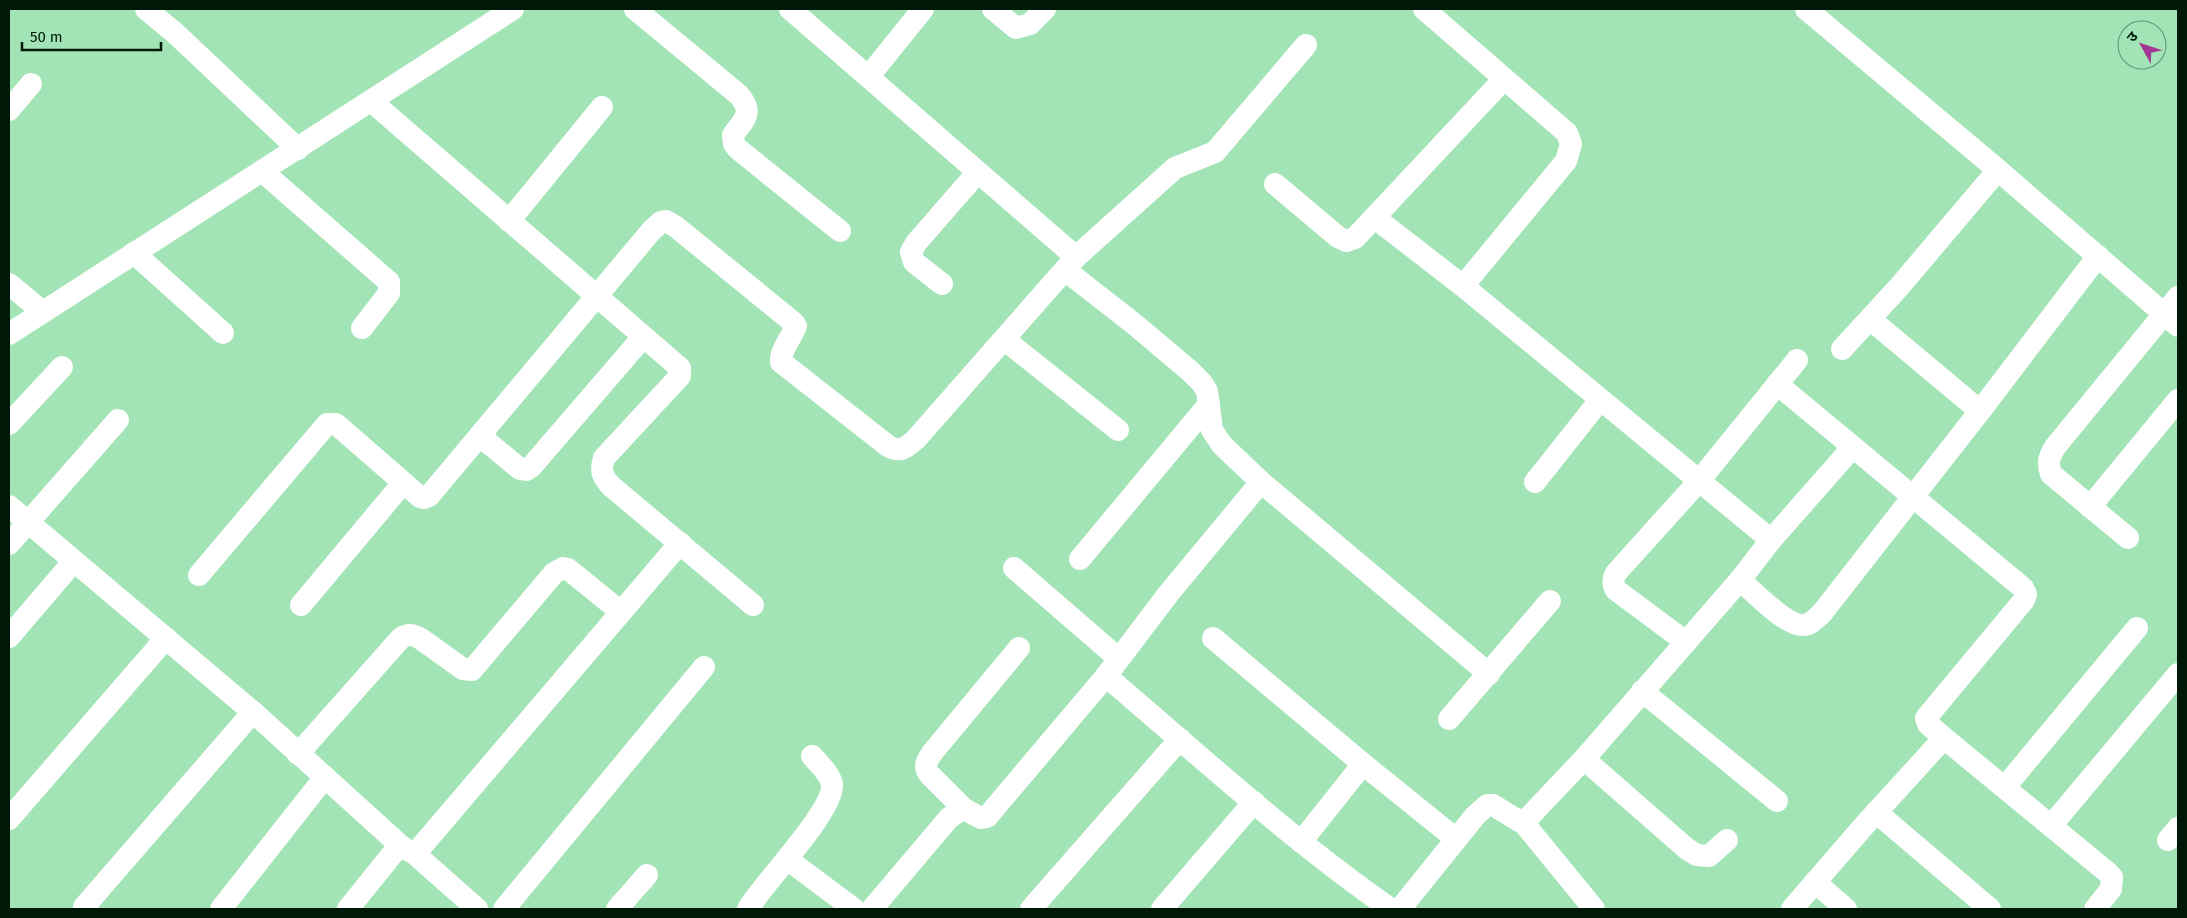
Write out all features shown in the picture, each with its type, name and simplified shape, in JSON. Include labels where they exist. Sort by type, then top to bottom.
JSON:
[{"type":"street","points":[[146,9],[176,33],[298,148]]},
{"type":"street","points":[[9,334],[513,9]]},
{"type":"street","points":[[635,9],[739,95],[746,104],[748,110],[746,117],[733,135],[734,144],[840,231]]},
{"type":"street","points":[[790,9],[977,172],[1070,263],[1190,371],[1207,391],[1212,430],[1222,445],[1262,482],[1489,674]]},
{"type":"street","points":[[869,76],[923,9]]},
{"type":"street","points":[[993,9],[1016,28],[1030,24],[1045,9]]},
{"type":"street","points":[[1424,9],[1567,133],[1571,144],[1566,161],[1463,286]]},
{"type":"street","points":[[1806,9],[2098,256],[2174,312],[2055,447],[2048,459],[2051,474],[2128,538]]},
{"type":"street","points":[[199,575],[328,424],[336,424],[420,497],[426,498],[652,230],[661,222],[666,221],[675,226],[794,323],[796,326],[781,355],[781,362],[888,446],[896,450],[907,447],[1005,340],[1070,263],[1175,168],[1215,152],[1306,45]]},
{"type":"street","points":[[1275,184],[1338,237],[1346,241],[1355,238],[1504,79]]},
{"type":"street","points":[[9,110],[31,84]]},
{"type":"street","points":[[371,101],[643,337],[678,365],[681,372],[680,376],[604,458],[601,467],[602,475],[611,486],[753,605]]},
{"type":"street","points":[[509,221],[602,107]]},
{"type":"street","points":[[1842,349],[1998,170]]},
{"type":"street","points":[[262,172],[389,282],[389,293],[362,328]]},
{"type":"street","points":[[942,284],[914,262],[911,252],[916,243],[977,172]]},
{"type":"street","points":[[1375,218],[1463,286],[1771,540]]},
{"type":"street","points":[[134,253],[223,333]]},
{"type":"street","points":[[1740,580],[1786,619],[1801,626],[1810,624],[1822,613],[1913,498],[2098,256]]},
{"type":"street","points":[[9,284],[43,312]]},
{"type":"street","points":[[1870,319],[1980,411]]},
{"type":"street","points":[[480,436],[520,469],[532,468],[643,337]]},
{"type":"street","points":[[1005,340],[1118,430]]},
{"type":"street","points":[[1686,642],[1616,590],[1613,586],[1613,579],[1616,573],[1699,481],[1797,360]]},
{"type":"street","points":[[9,424],[62,366]]},
{"type":"street","points":[[1777,384],[2023,588],[2026,594],[2024,600],[1926,718],[1928,724],[1944,738],[2093,859],[2112,877],[2111,889],[2094,909]]},
{"type":"street","points":[[1535,482],[1600,400]]},
{"type":"street","points":[[2090,507],[2178,400]]},
{"type":"street","points":[[1080,559],[1209,404]]},
{"type":"street","points":[[9,544],[118,420]]},
{"type":"street","points":[[1522,821],[1536,810],[1584,759],[1852,448]]},
{"type":"street","points":[[1019,648],[925,764],[925,769],[929,774],[964,809],[981,818],[987,817],[1112,667],[1168,593],[1262,482]]},
{"type":"street","points":[[301,605],[403,483]]},
{"type":"street","points":[[9,506],[252,712],[477,909]]},
{"type":"street","points":[[348,909],[394,852],[408,850],[680,544]]},
{"type":"street","points":[[9,636],[73,562]]},
{"type":"street","points":[[298,754],[401,638],[406,635],[414,635],[463,669],[472,670],[554,573],[564,568],[568,569],[620,612]]},
{"type":"street","points":[[1014,568],[1180,739],[1301,842],[1350,881],[1391,909]]},
{"type":"street","points":[[1449,720],[1550,600]]},
{"type":"street","points":[[2005,787],[2137,628]]},
{"type":"street","points":[[9,819],[166,638]]},
{"type":"street","points":[[1213,638],[1456,839]]},
{"type":"street","points":[[504,909],[704,667]]},
{"type":"street","points":[[2051,826],[2178,674]]},
{"type":"street","points":[[1642,690],[1777,801]]},
{"type":"street","points":[[84,907],[252,712]]},
{"type":"street","points":[[1792,909],[1876,812],[1944,738]]},
{"type":"street","points":[[1031,909],[1180,739]]},
{"type":"street","points":[[748,909],[763,885],[787,859],[828,804],[832,790],[829,776],[812,756]]},
{"type":"street","points":[[1584,759],[1696,855],[1709,856],[1727,840]]},
{"type":"street","points":[[1301,842],[1363,764]]},
{"type":"street","points":[[221,909],[325,777]]},
{"type":"street","points":[[1162,909],[1254,802]]},
{"type":"street","points":[[1400,909],[1480,810],[1487,805],[1493,805],[1515,819],[1522,821],[1594,909]]},
{"type":"street","points":[[872,909],[949,818],[964,809]]},
{"type":"street","points":[[1876,812],[1990,909]]},
{"type":"street","points":[[787,859],[854,909]]},
{"type":"street","points":[[617,909],[646,875]]},
{"type":"street","points":[[1815,882],[1846,909]]}]
